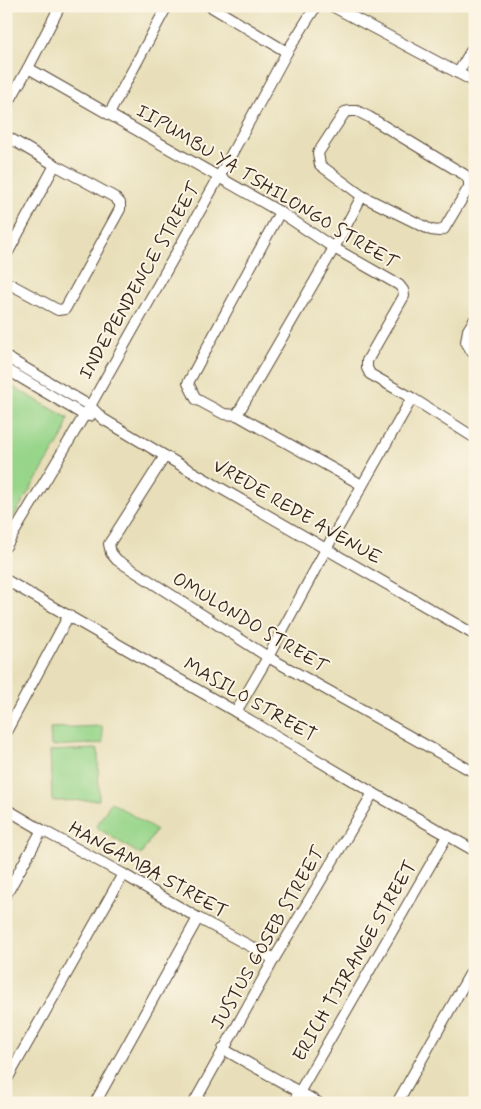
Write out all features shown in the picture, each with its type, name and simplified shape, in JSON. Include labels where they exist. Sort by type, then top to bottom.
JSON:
[{"type":"street","points":[[6,107],[60,6]]},
{"type":"street","points":[[109,114],[167,6]]},
{"type":"street","points":[[210,6],[287,52]]},
{"type":"street","name":"INDEPENDENCE STREET","points":[[6,546],[87,410],[219,178],[287,52],[316,6]]},
{"type":"street","points":[[332,6],[475,82]]},
{"type":"street","points":[[458,73],[475,44]]},
{"type":"street","name":"IIPUMBU YA TSHILONGO STREET","points":[[28,68],[280,212],[334,248],[399,285],[403,290],[404,296],[367,361],[367,368],[370,374],[475,438]]},
{"type":"street","points":[[350,110],[357,111],[408,139],[465,175],[469,181],[469,187],[460,204],[444,229],[438,231],[431,230],[362,196],[320,165],[318,160],[318,153],[344,112],[350,110]]},
{"type":"street","points":[[6,136],[114,197],[120,203],[120,209],[64,309],[58,310],[6,282]]},
{"type":"street","points":[[6,256],[55,165]]},
{"type":"street","points":[[237,416],[362,196]]},
{"type":"street","points":[[280,212],[188,383],[196,399],[224,414],[237,416],[362,485]]},
{"type":"street","points":[[475,319],[468,330],[466,342],[475,354]]},
{"type":"street","name":"VREDE REDE AVENUE","points":[[6,357],[87,410]]},
{"type":"street","name":"VREDE REDE AVENUE","points":[[6,369],[103,419],[475,635]]},
{"type":"street","points":[[236,712],[412,398]]},
{"type":"street","name":"OMULONDO STREET","points":[[166,456],[110,544],[111,553],[117,560],[268,657],[470,770],[475,770]]},
{"type":"street","name":"MASILO STREET","points":[[6,580],[475,851]]},
{"type":"street","points":[[6,732],[69,615]]},
{"type":"street","name":"JUSTUS GOSEB STREET","points":[[194,1103],[274,959],[374,793]]},
{"type":"street","name":"HANGAMBA STREET","points":[[6,809],[274,959]]},
{"type":"street","points":[[6,895],[42,830]]},
{"type":"street","name":"ERICH TJIRANGE STREET","points":[[293,1103],[447,836]]},
{"type":"street","points":[[6,1081],[123,874]]},
{"type":"street","points":[[94,1103],[198,918]]},
{"type":"street","points":[[396,1103],[475,965]]},
{"type":"street","points":[[223,1049],[319,1103]]},
{"type":"green space","points":[[6,383],[68,418],[64,434],[6,529]]},
{"type":"green space","points":[[102,726],[103,743],[51,746],[50,728]]},
{"type":"green space","points":[[98,749],[99,800],[52,801],[50,751]]},
{"type":"green space","points":[[111,802],[156,830],[141,855],[96,827]]}]
